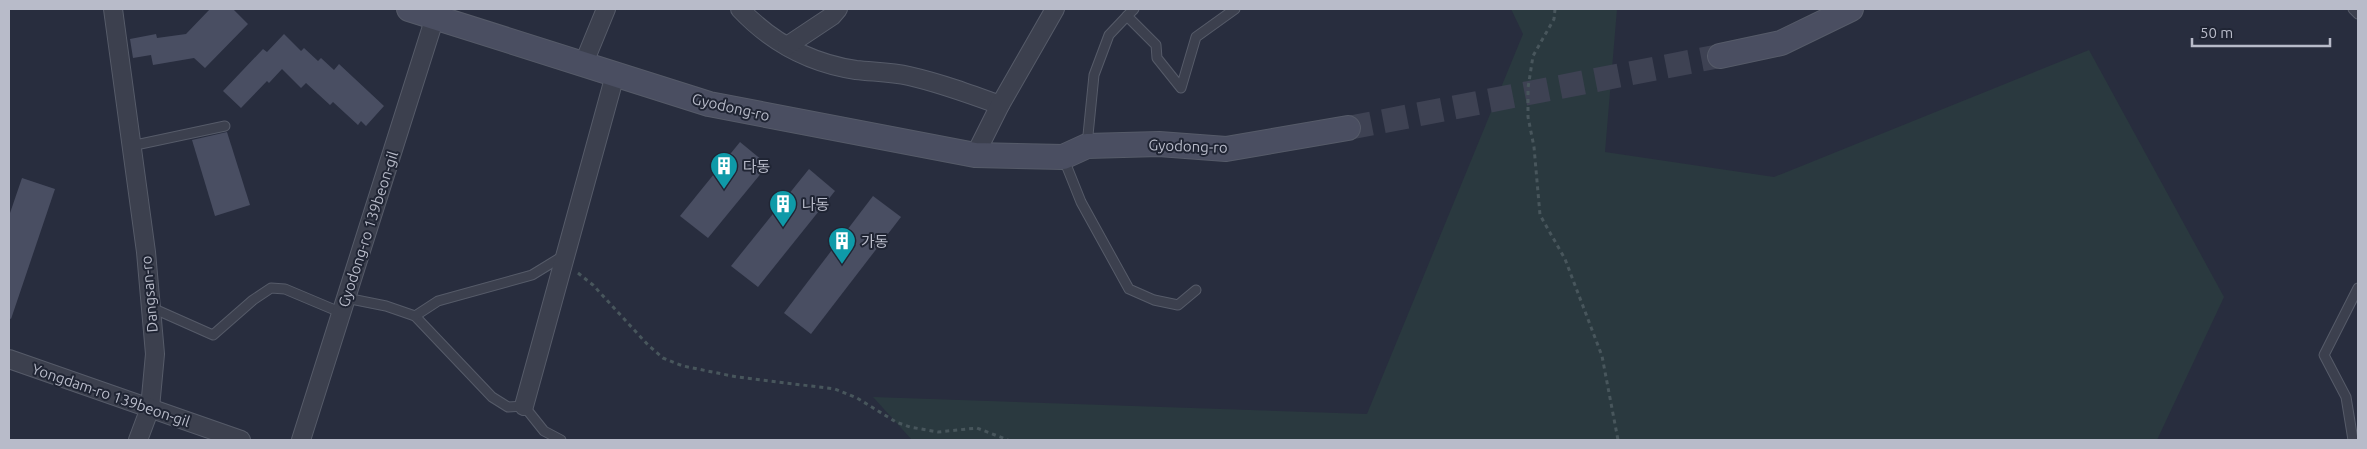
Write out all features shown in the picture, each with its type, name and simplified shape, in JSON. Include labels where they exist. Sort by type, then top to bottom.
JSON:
[{"type":"street","name":"Dangsan-ro","points":[[113,9],[155,354],[150,408],[138,440]]},
{"type":"street","name":"Gyodong-ro","points":[[409,9],[709,104],[975,155],[1062,157],[1087,146],[1159,144],[1226,148],[1348,128]]},
{"type":"street","points":[[583,65],[606,9]]},
{"type":"street","points":[[740,9],[756,26],[806,58],[854,69],[907,76],[948,86],[1000,105]]},
{"type":"street","points":[[787,46],[832,16],[838,9]]},
{"type":"street","points":[[975,155],[1000,105],[1055,9]]},
{"type":"street","points":[[1720,56],[1781,43],[1851,9]]},
{"type":"street","name":"Gyodong-ro 139beon-gil","points":[[301,440],[435,17]]},
{"type":"street","points":[[524,406],[570,261],[615,75]]},
{"type":"street","name":"Yongdam-ro 139beon-gil","points":[[9,359],[241,440]]},
{"type":"lane","points":[[1087,146],[1094,75],[1108,35],[1131,12],[1156,45],[1157,58],[1181,88],[1196,37],[1235,9]]},
{"type":"lane","points":[[2353,9],[2358,14]]},
{"type":"lane","points":[[131,146],[225,126]]},
{"type":"lane","points":[[1062,157],[1081,202],[1129,289],[1154,300],[1178,305],[1196,290]]},
{"type":"lane","points":[[415,316],[438,301],[532,275],[570,261]]},
{"type":"lane","points":[[150,307],[213,335],[253,300],[271,288],[285,289],[344,305],[386,306],[415,316],[492,397],[508,407],[524,406],[544,432],[561,440]]},
{"type":"lane","points":[[2353,440],[2346,397],[2324,355],[2358,288]]},
{"type":"path","points":[[1555,9],[1554,19],[1533,56],[1528,88],[1528,117],[1534,147],[1540,215],[1565,259],[1602,356],[1618,440]]},
{"type":"path","points":[[570,261],[648,345],[663,358],[683,366],[737,377],[835,389],[857,398],[896,422],[910,427],[938,432],[977,428],[1008,440]]},
{"type":"shaded area","points":[[1511,9],[1617,9],[1605,152],[1774,177],[2089,50],[2224,297],[2157,440],[912,440],[873,397],[1367,414],[1523,34]]},
{"type":"building","points":[[210,9],[233,9],[248,24],[205,68],[194,58],[153,65],[151,55],[133,58],[130,39],[156,34],[157,38],[186,34]]},
{"type":"building","points":[[284,34],[301,51],[304,48],[318,61],[321,58],[334,70],[339,64],[384,106],[366,126],[361,121],[358,125],[333,102],[330,105],[306,83],[301,88],[282,69],[269,83],[267,81],[241,108],[223,91],[263,49],[267,52]]},
{"type":"building","points":[[227,132],[250,205],[215,216],[192,140]]},
{"type":"building","name":"다동","points":[[740,142],[768,165],[708,238],[680,216]]},
{"type":"building","name":"나동","points":[[809,169],[835,191],[758,287],[731,266]]},
{"type":"building","points":[[22,178],[55,189],[11,319],[9,318],[9,216]]},
{"type":"building","name":"가동","points":[[873,196],[901,217],[811,334],[784,313]]},
{"type":"tunnel","points":[[1348,128],[1720,56]]},
{"type":"place","name":"다동","points":[[724,190]]},
{"type":"place","name":"나동","points":[[783,228]]},
{"type":"place","name":"가동","points":[[842,265]]}]
